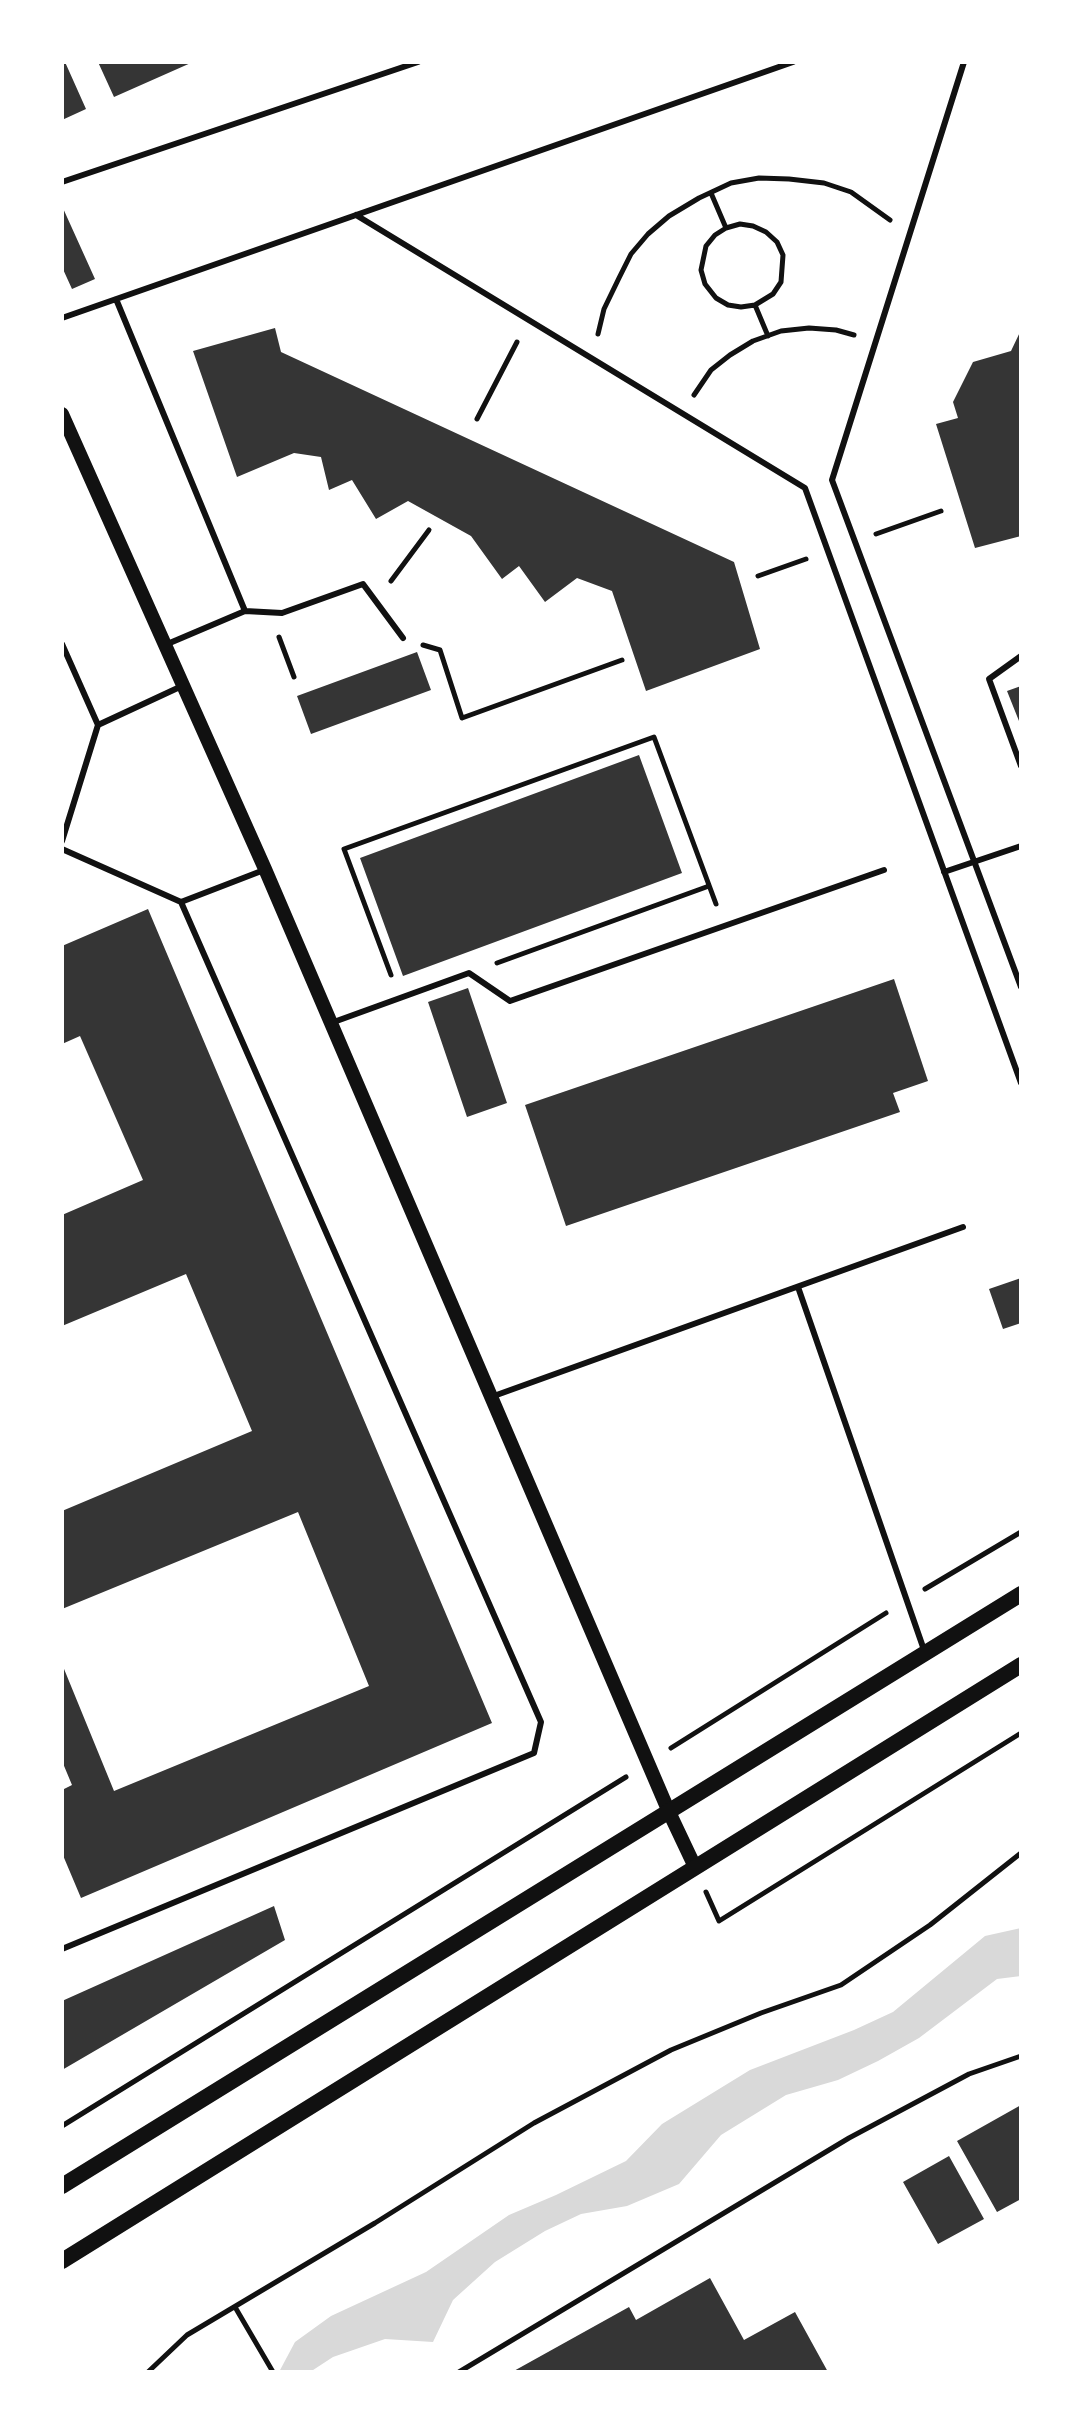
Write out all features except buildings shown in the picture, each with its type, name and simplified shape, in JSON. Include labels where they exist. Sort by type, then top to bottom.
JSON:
[{"type":"main road","points":[[62,2186],[1021,1594]]},
{"type":"main road","points":[[62,2261],[1021,1665]]},
{"type":"street","points":[[62,414],[265,869],[695,1867]]},
{"type":"lane","points":[[62,182],[418,62]]},
{"type":"lane","points":[[62,318],[793,62]]},
{"type":"lane","points":[[964,62],[832,480],[1021,987]]},
{"type":"lane","points":[[356,215],[805,488],[1021,1083]]},
{"type":"lane","points":[[116,299],[245,611]]},
{"type":"lane","points":[[165,645],[245,611],[282,613],[363,584],[403,638]]},
{"type":"lane","points":[[62,644],[98,725],[62,841]]},
{"type":"lane","points":[[1021,656],[989,679],[1021,766]]},
{"type":"lane","points":[[98,725],[183,686]]},
{"type":"lane","points":[[944,872],[1021,846]]},
{"type":"lane","points":[[62,849],[181,902],[541,1722],[534,1753],[62,1949]]},
{"type":"lane","points":[[181,902],[265,869]]},
{"type":"lane","points":[[331,1023],[469,973],[510,1001],[884,870]]},
{"type":"lane","points":[[491,1397],[963,1227]]},
{"type":"lane","points":[[798,1287],[925,1653]]},
{"type":"path","points":[[592,359],[604,309],[631,254],[669,216],[731,183],[759,178],[824,183],[861,198],[909,236]]},
{"type":"path","points":[[711,193],[726,228]]},
{"type":"path","points":[[740,224],[766,232],[777,242],[783,255],[781,282],[773,294],[755,305],[728,305],[716,298],[705,284],[701,270],[706,246],[715,235],[740,224]]},
{"type":"path","points":[[755,305],[768,336]]},
{"type":"path","points":[[477,419],[528,319]]},
{"type":"path","points":[[682,413],[711,370],[753,341],[781,331],[809,328],[836,330],[876,341]]},
{"type":"path","points":[[375,601],[429,530]]},
{"type":"path","points":[[270,612],[294,677]]},
{"type":"path","points":[[403,638],[440,650],[462,718],[622,660]]},
{"type":"path","points":[[400,999],[344,849],[654,737],[723,925]]},
{"type":"path","points":[[469,973],[709,886]]},
{"type":"path","points":[[62,2126],[1021,1532]]},
{"type":"path","points":[[695,1867],[719,1921],[1021,1733]]},
{"type":"path","points":[[148,2372],[187,2335],[375,2223],[534,2123],[657,2057],[761,2013],[841,1985],[930,1925],[1021,1853]]},
{"type":"path","points":[[459,2372],[849,2138],[969,2074],[1021,2056]]},
{"type":"path","points":[[235,2307],[273,2372]]},
{"type":"shaded area","points":[[1021,1928],[1021,1976],[997,1979],[919,2038],[878,2061],[838,2080],[786,2095],[721,2135],[679,2184],[627,2206],[581,2214],[545,2231],[495,2262],[453,2300],[433,2342],[385,2339],[333,2357],[310,2372],[279,2372],[295,2342],[331,2316],[426,2272],[509,2215],[626,2161],[662,2124],[750,2070],[893,2012],[985,1936]]}]
